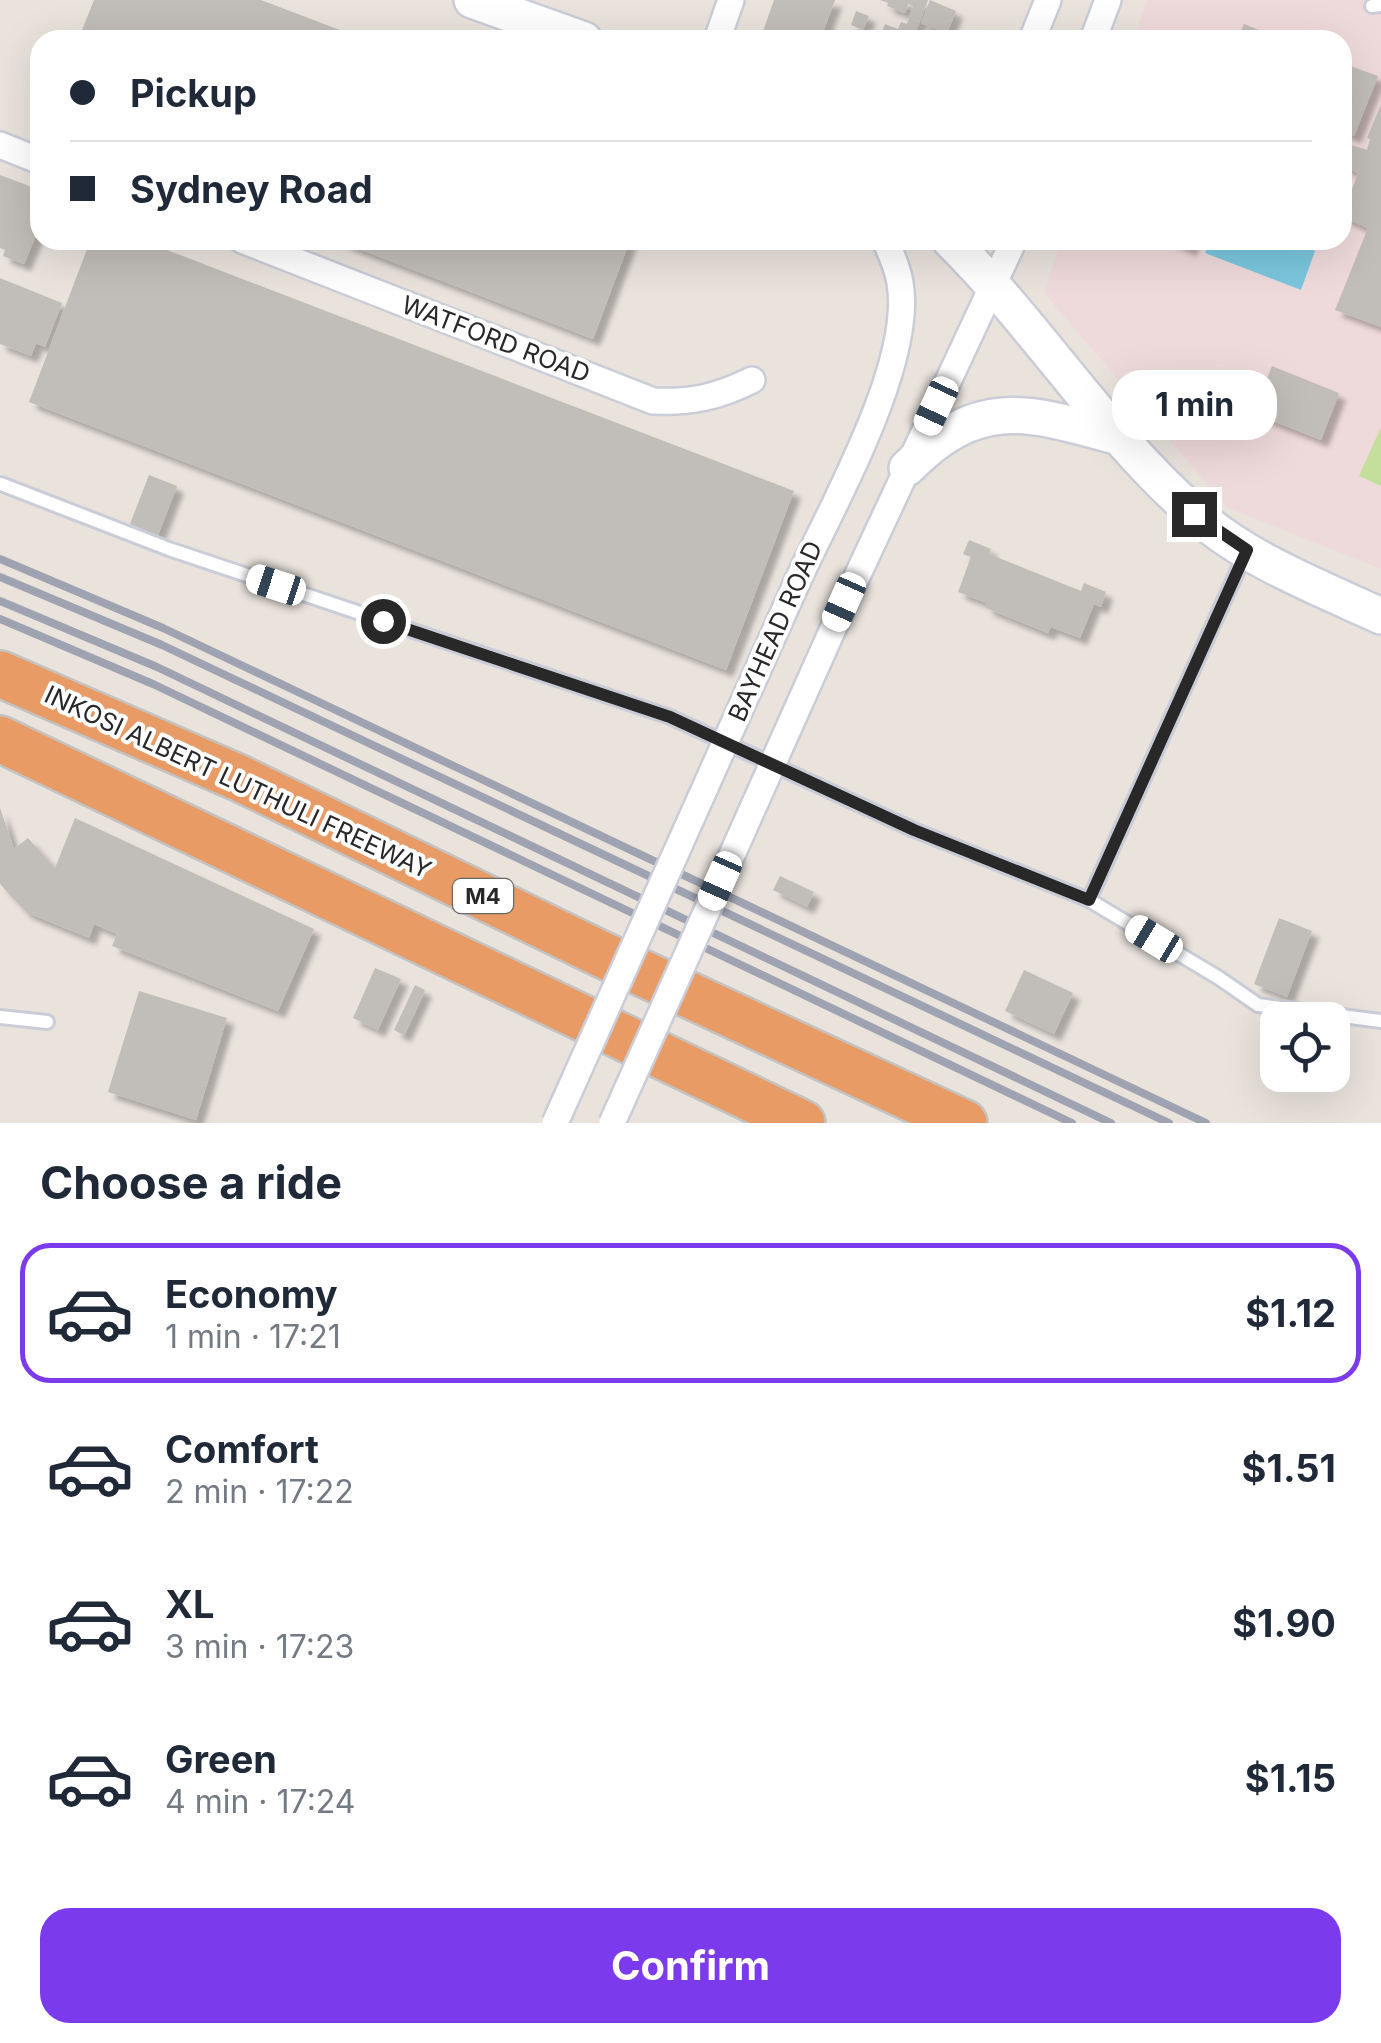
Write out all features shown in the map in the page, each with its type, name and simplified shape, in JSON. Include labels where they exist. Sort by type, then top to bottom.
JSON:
[{"type":"highway","name":"INKOSI ALBERT LUTHULI FREEWAY","points":[[0,674],[239,778],[601,954],[964,1123]]},
{"type":"highway","points":[[0,739],[802,1123]]},
{"type":"main road","points":[[472,0],[556,30]]},
{"type":"main road","points":[[960,250],[993,282],[1118,436],[1194,514],[1247,550],[1381,616]]},
{"type":"main road","points":[[907,468],[952,429],[971,420],[999,415],[1052,420],[1118,436]]},
{"type":"street","points":[[720,30],[731,0]]},
{"type":"street","points":[[1036,30],[1048,0]]},
{"type":"street","points":[[1097,30],[1108,0]]},
{"type":"street","points":[[0,145],[30,157]]},
{"type":"street","name":"WATFORD ROAD","points":[[267,250],[652,401],[702,399],[752,380]]},
{"type":"street","name":"BAYHEAD ROAD","points":[[555,1123],[876,412],[894,360],[901,323],[900,283],[888,250]]},
{"type":"street","name":"BAYHEAD ROAD","points":[[612,1123],[844,602],[1009,250]]},
{"type":"lane","points":[[0,484],[168,549],[670,717],[914,830],[1089,900],[1258,1005],[1381,1020]]},
{"type":"lane","points":[[1089,900],[1247,550]]},
{"type":"lane","points":[[0,1017],[47,1022]]},
{"type":"shaded area","points":[[1147,0],[1381,0],[1381,569],[1228,508],[1044,293],[1059,250],[1352,250],[1352,30],[1136,30]]},
{"type":"green space","points":[[1381,427],[1381,486],[1359,476]]},
{"type":"water","points":[[1206,250],[1315,251],[1301,290],[1205,253]]},
{"type":"building","points":[[94,0],[261,0],[340,30],[82,30]]},
{"type":"building","points":[[774,0],[835,0],[824,30],[763,30]]},
{"type":"building","points":[[880,0],[928,0],[916,30],[883,30],[885,24],[898,29],[901,22],[907,24],[913,6],[908,4],[905,13],[887,6]]},
{"type":"building","points":[[930,0],[956,11],[948,30],[921,23]]},
{"type":"building","points":[[856,11],[869,16],[863,30],[851,25]]},
{"type":"building","points":[[1352,67],[1378,76],[1352,135]]},
{"type":"building","points":[[1381,104],[1381,327],[1335,310],[1368,228],[1352,221],[1352,190],[1358,173],[1352,170],[1352,145],[1367,150],[1367,138]]},
{"type":"building","points":[[0,175],[30,186],[30,250],[24,264],[3,256],[5,250],[0,248]]},
{"type":"building","points":[[87,250],[167,250],[794,491],[726,670],[29,402]]},
{"type":"building","points":[[362,250],[626,250],[593,339]]},
{"type":"building","points":[[0,278],[62,303],[45,347],[36,343],[31,356],[0,344]]},
{"type":"building","points":[[1272,366],[1339,393],[1321,440],[1253,413]]},
{"type":"building","points":[[149,475],[177,486],[158,535],[130,524]]},
{"type":"building","points":[[969,540],[991,549],[989,554],[1081,591],[1084,583],[1106,592],[1101,607],[1094,604],[1080,638],[1051,627],[1048,633],[958,592],[971,557],[963,554]]},
{"type":"building","points":[[0,808],[14,849],[28,838],[55,868],[75,818],[314,929],[278,1011],[112,946],[117,934],[94,924],[89,938],[26,912],[0,884]]},
{"type":"building","points":[[780,876],[814,892],[807,907],[773,890]]},
{"type":"building","points":[[1279,918],[1312,931],[1287,997],[1254,984]]},
{"type":"building","points":[[375,968],[401,979],[378,1030],[353,1018]]},
{"type":"building","points":[[1024,970],[1073,993],[1054,1034],[1005,1011]]},
{"type":"building","points":[[415,985],[425,990],[404,1035],[394,1030]]},
{"type":"building","points":[[139,991],[227,1018],[196,1120],[108,1092]]},
{"type":"railway","points":[[0,559],[163,628],[1206,1123]]},
{"type":"railway","points":[[0,577],[162,645],[1169,1123]]},
{"type":"railway","points":[[0,601],[157,667],[1111,1123]]},
{"type":"railway","points":[[0,619],[153,684],[1072,1123]]},
{"type":"route","points":[[383,621],[670,717],[914,830],[1089,900],[1247,550],[1194,514]]}]
